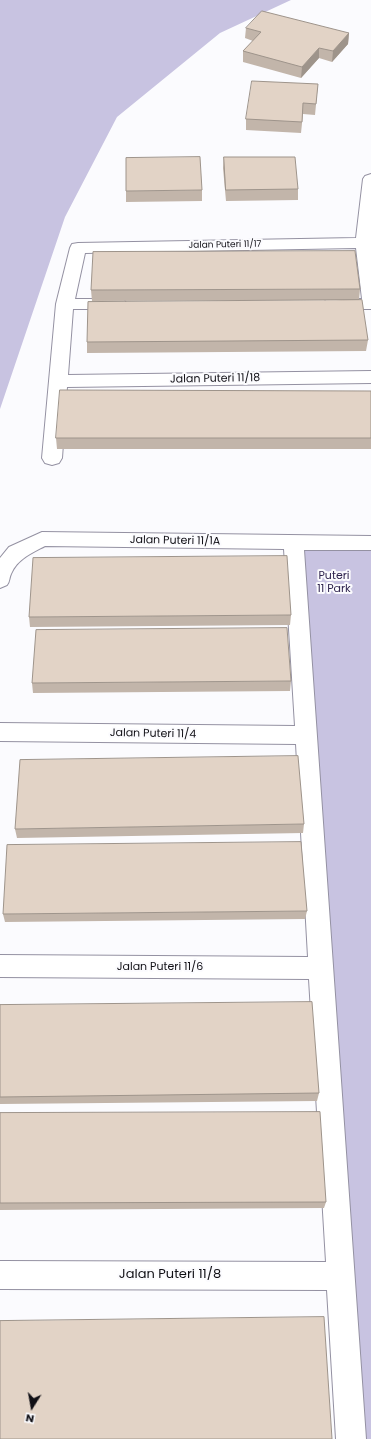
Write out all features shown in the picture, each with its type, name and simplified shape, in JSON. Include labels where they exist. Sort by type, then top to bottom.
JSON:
[{"type":"street","points":[[316,304],[371,302],[367,243],[371,179]]},
{"type":"street","name":"Jalan Puteri 11/17","points":[[65,304],[78,248],[367,243]]},
{"type":"street","points":[[52,458],[60,381],[65,304],[135,304]]},
{"type":"street","name":"Jalan Puteri 11/18","points":[[60,381],[371,377]]},
{"type":"street","name":"Jalan Puteri 11/1A","points":[[0,580],[1,572],[16,552],[42,539],[371,543]]},
{"type":"street","points":[[294,543],[351,1439]]},
{"type":"street","name":"Jalan Puteri 11/4","points":[[0,732],[306,735]]},
{"type":"street","name":"Jalan Puteri 11/6","points":[[0,966],[321,968]]},
{"type":"street","name":"Jalan Puteri 11/8","points":[[0,1275],[340,1276]]},
{"type":"green space","points":[[0,0],[291,0],[220,33],[117,117],[65,217],[0,409]]},
{"type":"green space","name":"Puteri 11 Park","points":[[294,543],[371,543],[371,1439],[351,1439]]},
{"type":"building","points":[[262,11],[349,33],[333,51],[319,48],[302,67],[243,51],[261,32],[246,28]]},
{"type":"building","points":[[252,81],[318,84],[316,104],[303,103],[302,122],[246,119]]},
{"type":"building","points":[[200,157],[202,190],[126,191],[126,158]]},
{"type":"building","points":[[224,157],[295,157],[298,189],[226,190]]},
{"type":"building","points":[[355,251],[360,289],[91,290],[93,252]]},
{"type":"building","points":[[362,300],[368,340],[87,342],[88,302]]},
{"type":"building","points":[[60,390],[371,391],[371,438],[56,438]]},
{"type":"building","points":[[287,556],[291,615],[29,617],[33,558]]},
{"type":"building","points":[[287,628],[291,681],[32,683],[36,630]]},
{"type":"building","points":[[298,756],[304,824],[15,829],[20,760]]},
{"type":"building","points":[[301,842],[307,911],[3,914],[7,845]]},
{"type":"building","points":[[312,1002],[319,1093],[0,1097],[0,1005]]},
{"type":"building","points":[[320,1112],[326,1202],[0,1203],[0,1113]]},
{"type":"building","points":[[324,1317],[332,1439],[0,1439],[0,1321]]}]
